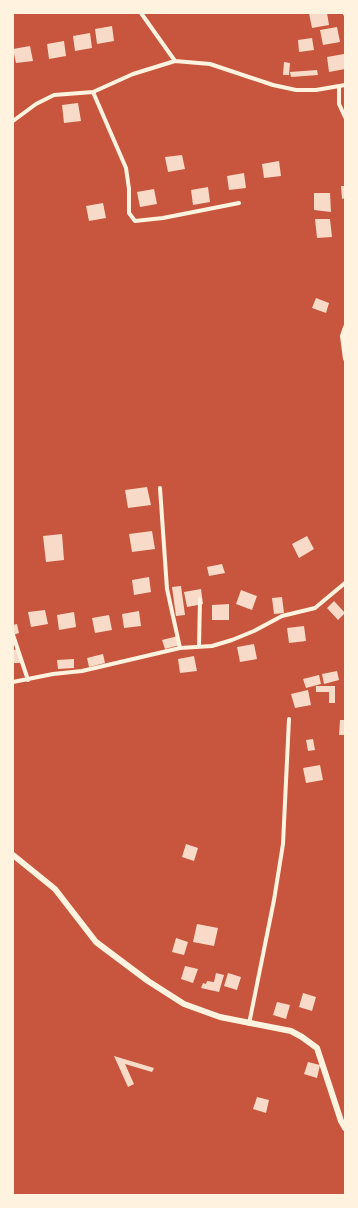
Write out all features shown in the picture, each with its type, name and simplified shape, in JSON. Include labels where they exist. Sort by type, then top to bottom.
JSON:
[{"type":"street","points":[[141,13],[175,61]]},
{"type":"street","points":[[13,121],[36,104],[54,95],[93,92],[133,74],[175,61],[210,64],[253,79],[296,90],[316,90],[345,85]]},
{"type":"street","points":[[339,87],[339,104],[345,117]]},
{"type":"street","points":[[93,92],[126,168],[129,189],[129,212],[135,221],[163,218],[240,203]]},
{"type":"street","points":[[345,326],[342,336],[345,359]]},
{"type":"street","points":[[160,488],[167,588],[180,648]]},
{"type":"street","points":[[13,682],[53,674],[82,671],[180,648],[212,646],[254,631],[282,616],[310,610],[345,584]]},
{"type":"street","points":[[199,646],[200,599]]},
{"type":"street","points":[[13,635],[28,680]]},
{"type":"street","points":[[249,1024],[274,900],[283,844],[289,719]]},
{"type":"street","points":[[13,855],[55,889],[96,942],[148,981],[184,1004],[197,1010],[249,1024],[291,1032],[309,1041],[317,1048],[341,1121],[345,1128]]},
{"type":"building","points":[[309,13],[327,13],[329,25],[312,28]]},
{"type":"building","points":[[112,26],[114,41],[97,44],[95,29]]},
{"type":"building","points":[[337,27],[340,42],[323,45],[320,30]]},
{"type":"building","points":[[90,33],[92,48],[75,51],[73,36]]},
{"type":"building","points":[[312,38],[314,50],[299,52],[298,40]]},
{"type":"building","points":[[64,41],[66,56],[49,59],[47,44]]},
{"type":"building","points":[[30,46],[33,61],[16,63],[13,49]]},
{"type":"building","points":[[344,54],[345,69],[329,72],[327,57]]},
{"type":"building","points":[[284,62],[290,63],[289,75],[283,75]]},
{"type":"building","points":[[317,70],[318,75],[291,77],[290,72]]},
{"type":"building","points":[[78,103],[81,121],[64,123],[62,105]]},
{"type":"building","points":[[182,155],[185,169],[168,172],[165,157]]},
{"type":"building","points":[[279,161],[281,176],[264,178],[262,164]]},
{"type":"building","points":[[244,173],[246,188],[229,190],[227,176]]},
{"type":"building","points":[[341,186],[345,186],[345,198],[342,199]]},
{"type":"building","points":[[208,187],[210,202],[193,205],[191,190]]},
{"type":"building","points":[[154,189],[157,204],[140,207],[137,192]]},
{"type":"building","points":[[314,193],[330,193],[331,212],[314,210]]},
{"type":"building","points":[[103,203],[106,218],[89,221],[86,206]]},
{"type":"building","points":[[315,219],[330,219],[332,237],[317,238]]},
{"type":"building","points":[[316,298],[329,303],[326,313],[312,308]]},
{"type":"building","points":[[147,487],[151,505],[128,508],[125,490]]},
{"type":"building","points":[[152,531],[155,549],[132,552],[129,534]]},
{"type":"building","points":[[62,534],[64,560],[46,562],[43,536]]},
{"type":"building","points":[[307,536],[314,549],[299,558],[292,544]]},
{"type":"building","points":[[222,564],[225,573],[209,576],[207,567]]},
{"type":"building","points":[[149,577],[151,592],[134,595],[132,580]]},
{"type":"building","points":[[181,586],[185,615],[176,616],[172,587]]},
{"type":"building","points":[[201,589],[203,604],[187,607],[184,592]]},
{"type":"building","points":[[241,590],[257,596],[252,610],[236,604]]},
{"type":"building","points":[[282,597],[284,613],[274,614],[272,598]]},
{"type":"building","points":[[334,601],[345,613],[338,620],[327,608]]},
{"type":"building","points":[[229,604],[229,620],[212,620],[212,605]]},
{"type":"building","points":[[45,610],[48,624],[31,627],[28,612]]},
{"type":"building","points":[[139,611],[141,626],[124,628],[122,614]]},
{"type":"building","points":[[74,612],[76,627],[59,630],[57,615]]},
{"type":"building","points":[[109,615],[112,630],[95,633],[92,618]]},
{"type":"building","points":[[17,624],[19,633],[13,635],[13,625]]},
{"type":"building","points":[[304,626],[306,641],[289,643],[287,628]]},
{"type":"building","points":[[178,636],[180,645],[165,649],[162,640]]},
{"type":"building","points":[[254,644],[257,659],[240,662],[237,647]]},
{"type":"building","points":[[19,649],[20,663],[13,663],[13,650]]},
{"type":"building","points":[[103,654],[105,663],[89,667],[87,658]]},
{"type":"building","points":[[194,656],[197,671],[180,673],[178,659]]},
{"type":"building","points":[[74,659],[74,668],[58,669],[57,660]]},
{"type":"building","points":[[337,671],[339,680],[324,684],[322,674]]},
{"type":"building","points":[[319,675],[321,684],[306,688],[303,679]]},
{"type":"building","points":[[316,686],[335,686],[335,703],[329,703],[329,692],[316,692]]},
{"type":"building","points":[[308,690],[311,705],[295,708],[291,694]]},
{"type":"building","points":[[340,720],[345,720],[345,735],[339,735]]},
{"type":"building","points":[[313,739],[315,750],[308,751],[306,740]]},
{"type":"building","points":[[320,765],[323,780],[306,783],[303,768]]},
{"type":"building","points":[[186,844],[198,848],[194,861],[182,857]]},
{"type":"building","points":[[197,924],[218,928],[214,946],[193,942]]},
{"type":"building","points":[[176,938],[188,942],[184,955],[172,952]]},
{"type":"building","points":[[185,966],[198,969],[193,983],[181,979]]},
{"type":"building","points":[[216,973],[224,975],[219,992],[201,988],[203,983],[206,984],[207,981],[214,982]]},
{"type":"building","points":[[228,973],[241,977],[237,990],[224,986]]},
{"type":"building","points":[[303,993],[316,997],[312,1011],[299,1007]]},
{"type":"building","points":[[277,1002],[290,1005],[286,1019],[273,1015]]},
{"type":"building","points":[[114,1056],[154,1068],[152,1072],[125,1064],[134,1084],[128,1087]]},
{"type":"building","points":[[308,1062],[320,1065],[317,1078],[304,1074]]},
{"type":"building","points":[[257,1097],[269,1100],[266,1113],[253,1109]]}]
